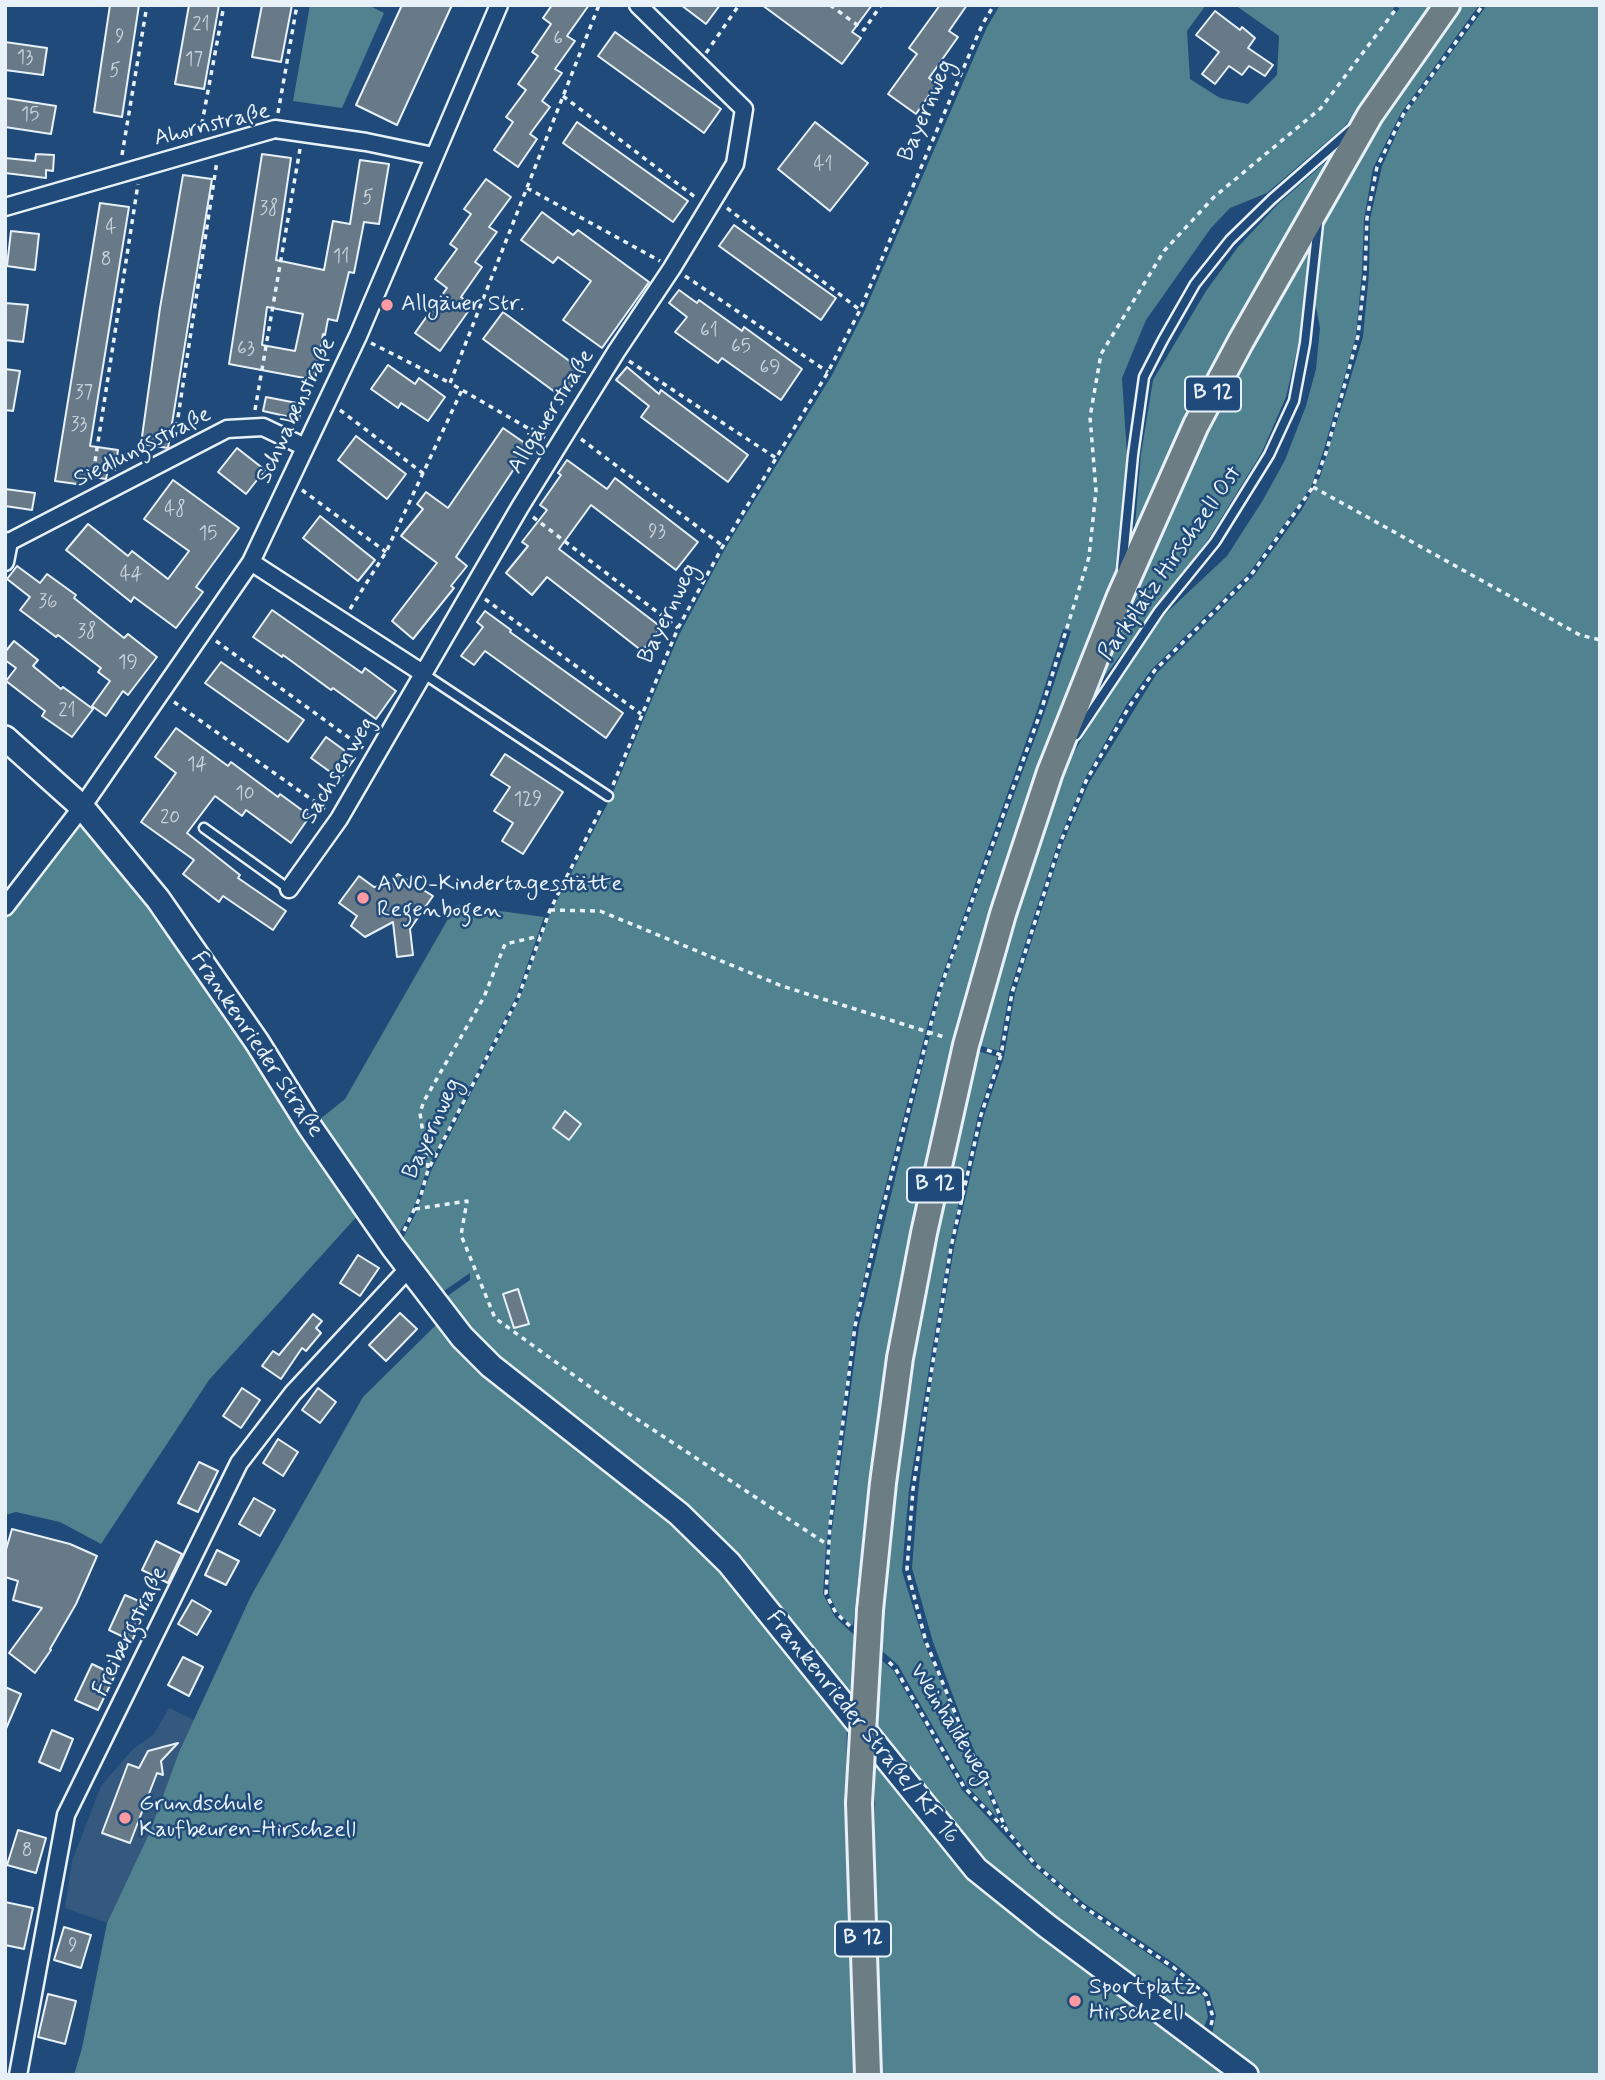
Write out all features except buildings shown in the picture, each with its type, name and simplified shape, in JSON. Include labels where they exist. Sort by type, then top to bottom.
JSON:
[{"type":"main road","name":"B 12","points":[[868,2075],[859,1803],[870,1610],[883,1483],[900,1358],[966,1045],[1003,914],[1050,772],[1120,596],[1196,425],[1370,115],[1447,5]]},
{"type":"street","name":"Schwabenstraße","points":[[5,906],[82,807],[251,562],[358,336],[499,5]]},
{"type":"street","name":"Allgäuerstraße","points":[[424,674],[520,507],[735,164],[744,109],[638,5]]},
{"type":"street","name":"Ahornstraße","points":[[5,207],[275,129],[366,142],[433,156]]},
{"type":"street","name":"Siedlungsstraße","points":[[7,542],[227,429],[263,427],[305,447]]},
{"type":"street","points":[[5,562],[7,542]]},
{"type":"street","points":[[251,562],[424,674]]},
{"type":"street","name":"Sachsenweg","points":[[289,889],[339,819],[424,674]]},
{"type":"street","name":"Frankenrieder Straße","points":[[5,738],[82,807],[158,899],[393,1247],[463,1337],[491,1366]]},
{"type":"street","name":"Freibergstraße","points":[[18,2075],[66,1815],[239,1463],[293,1393],[408,1268]]},
{"type":"street","name":"Frankenrieder Straße/ KF 16","points":[[491,1366],[680,1514],[729,1563],[976,1869],[1047,1926],[1246,2075]]},
{"type":"lane","points":[[1120,596],[1133,455],[1144,377],[1163,340],[1195,284],[1230,240],[1272,199],[1370,115]]},
{"type":"lane","name":"Parkplatz Hirschzell Ost","points":[[1050,772],[1159,611],[1215,542],[1269,455],[1294,401],[1305,343],[1321,200]]},
{"type":"lane","points":[[424,674],[608,796]]},
{"type":"lane","points":[[204,828],[289,889]]},
{"type":"path","points":[[119,174],[147,5]]},
{"type":"path","points":[[197,152],[224,5]]},
{"type":"path","points":[[275,129],[297,5]]},
{"type":"path","points":[[450,383],[599,5]]},
{"type":"path","points":[[699,63],[739,5]]},
{"type":"path","points":[[830,5],[864,30],[881,5]]},
{"type":"path","name":"Bayernweg","points":[[393,1247],[415,1209],[428,1170],[518,998],[550,910],[608,796],[678,628],[723,545],[828,372],[860,310],[982,25],[994,5]]},
{"type":"path","points":[[1206,2044],[1213,2017],[1206,1995],[1173,1967],[1081,1905],[1034,1863],[1007,1832],[926,1642],[907,1569],[913,1489],[951,1247],[981,1115],[1001,1055],[1012,993],[1061,841],[1086,782],[1129,707],[1155,670],[1251,575],[1313,487],[1358,337],[1365,273],[1367,218],[1377,167],[1404,113],[1483,5]]},
{"type":"path","points":[[563,96],[860,310]]},
{"type":"path","points":[[253,428],[303,133]]},
{"type":"path","points":[[173,457],[219,145]]},
{"type":"path","points":[[89,501],[140,168]]},
{"type":"path","points":[[358,336],[450,383],[558,445]]},
{"type":"path","points":[[616,352],[776,458]]},
{"type":"path","points":[[342,621],[386,552],[462,390]]},
{"type":"path","points":[[328,400],[424,474]]},
{"type":"path","points":[[568,429],[723,545]]},
{"type":"path","points":[[289,481],[386,552]]},
{"type":"path","points":[[1313,487],[1580,635],[1600,640]]},
{"type":"path","points":[[520,507],[678,628]]},
{"type":"path","points":[[472,589],[641,714]]},
{"type":"path","points":[[203,632],[376,757]]},
{"type":"path","points":[[161,693],[339,819]]},
{"type":"path","points":[[550,910],[600,911],[782,986],[947,1038]]},
{"type":"path","points":[[428,1170],[420,1114],[424,1101],[484,997],[505,944],[540,936]]},
{"type":"path","points":[[985,1049],[1001,1055]]},
{"type":"path","points":[[415,1209],[467,1201],[461,1235],[495,1318],[608,1400],[828,1545]]},
{"type":"path","points":[[830,1525],[826,1594],[836,1614],[856,1632]]},
{"type":"path","name":"Weinhaldeweg","points":[[885,1659],[895,1668],[964,1787],[1007,1832]]},
{"type":"shaded area","points":[[169,1708],[194,1720],[179,1752],[149,1834],[107,1923],[65,1908],[72,1861],[101,1786],[133,1749],[154,1734]]},
{"type":"green space","points":[[310,5],[368,5],[384,13],[342,108],[293,101]]},
{"type":"green space","points":[[1000,5],[1206,5],[1187,31],[1190,79],[1220,98],[1248,104],[1277,75],[1279,36],[1235,5],[1396,5],[1392,11],[1396,13],[1402,5],[1433,5],[1345,126],[1267,193],[1230,208],[1211,228],[1146,320],[1122,378],[1127,455],[1113,590],[1030,794],[964,997],[923,1175],[890,1356],[869,1479],[853,1626],[838,1613],[829,1594],[830,1545],[859,1326],[941,991],[1044,714],[1071,631],[1063,629],[1037,711],[936,993],[878,1215],[853,1326],[826,1546],[823,1594],[835,1617],[854,1635],[849,1705],[736,1558],[495,1362],[442,1300],[470,1280],[470,1273],[438,1295],[402,1240],[417,1211],[431,1171],[520,998],[548,918],[611,797],[679,635],[726,547],[832,375],[864,312],[987,27]]},
{"type":"green space","points":[[1457,5],[1479,5],[1401,113],[1373,168],[1364,219],[1356,336],[1311,487],[1249,573],[1151,670],[1126,705],[1084,780],[1058,842],[1009,993],[999,1051],[975,1044],[1011,917],[1060,776],[1109,693],[1164,615],[1227,556],[1285,460],[1306,406],[1316,369],[1320,328],[1313,291],[1328,206],[1349,168]]},
{"type":"green space","points":[[1487,5],[1600,5],[1600,2075],[1253,2075],[1210,2044],[1216,2015],[1209,1992],[1175,1964],[1084,1903],[1037,1863],[1009,1830],[970,1741],[933,1642],[912,1568],[918,1493],[931,1384],[954,1248],[984,1116],[1004,1057],[1015,993],[1063,843],[1089,783],[1157,673],[1254,576],[1301,511],[1320,477],[1363,337],[1369,273],[1370,219],[1382,166],[1405,115]]},
{"type":"green space","points":[[1330,158],[1334,160],[1139,526],[1135,526],[1141,454],[1153,380],[1206,291],[1238,247],[1278,204]]},
{"type":"green space","points":[[1312,228],[1299,341],[1286,397],[1262,452],[1209,538],[1089,697],[1203,432]]},
{"type":"green space","points":[[79,815],[151,904],[359,1214],[209,1380],[101,1544],[60,1522],[16,1512],[5,1515],[5,914]]},
{"type":"green space","points":[[456,905],[544,917],[516,997],[427,1169],[413,1209],[398,1235],[319,1120],[345,1099]]},
{"type":"green space","points":[[974,1050],[998,1057],[978,1115],[949,1247],[909,1490],[902,1571],[924,1643],[998,1818],[967,1786],[898,1665],[881,1650],[893,1486],[910,1362],[933,1239]]},
{"type":"green space","points":[[439,1322],[725,1568],[847,1720],[846,1802],[857,2075],[74,2075],[107,1923],[149,1834],[179,1752],[251,1596],[363,1397]]},
{"type":"green space","points":[[880,1659],[893,1670],[962,1790],[1032,1865],[1080,1907],[1173,1971],[1204,1997],[1208,2017],[1202,2032],[981,1864],[877,1737]]},
{"type":"green space","points":[[874,1755],[973,1873],[1232,2075],[882,2075],[877,2008]]},
{"type":"place","name":"Allgäuer Str.","points":[[387,305]]},
{"type":"place","name":"AWO-Kindertagesstätte Regenbogen","points":[[363,898]]},
{"type":"place","name":"Grundschule Kaufbeuren-Hirschzell","points":[[125,1818]]},
{"type":"place","name":"Sportplatz Hirschzell","points":[[1075,2001]]}]
